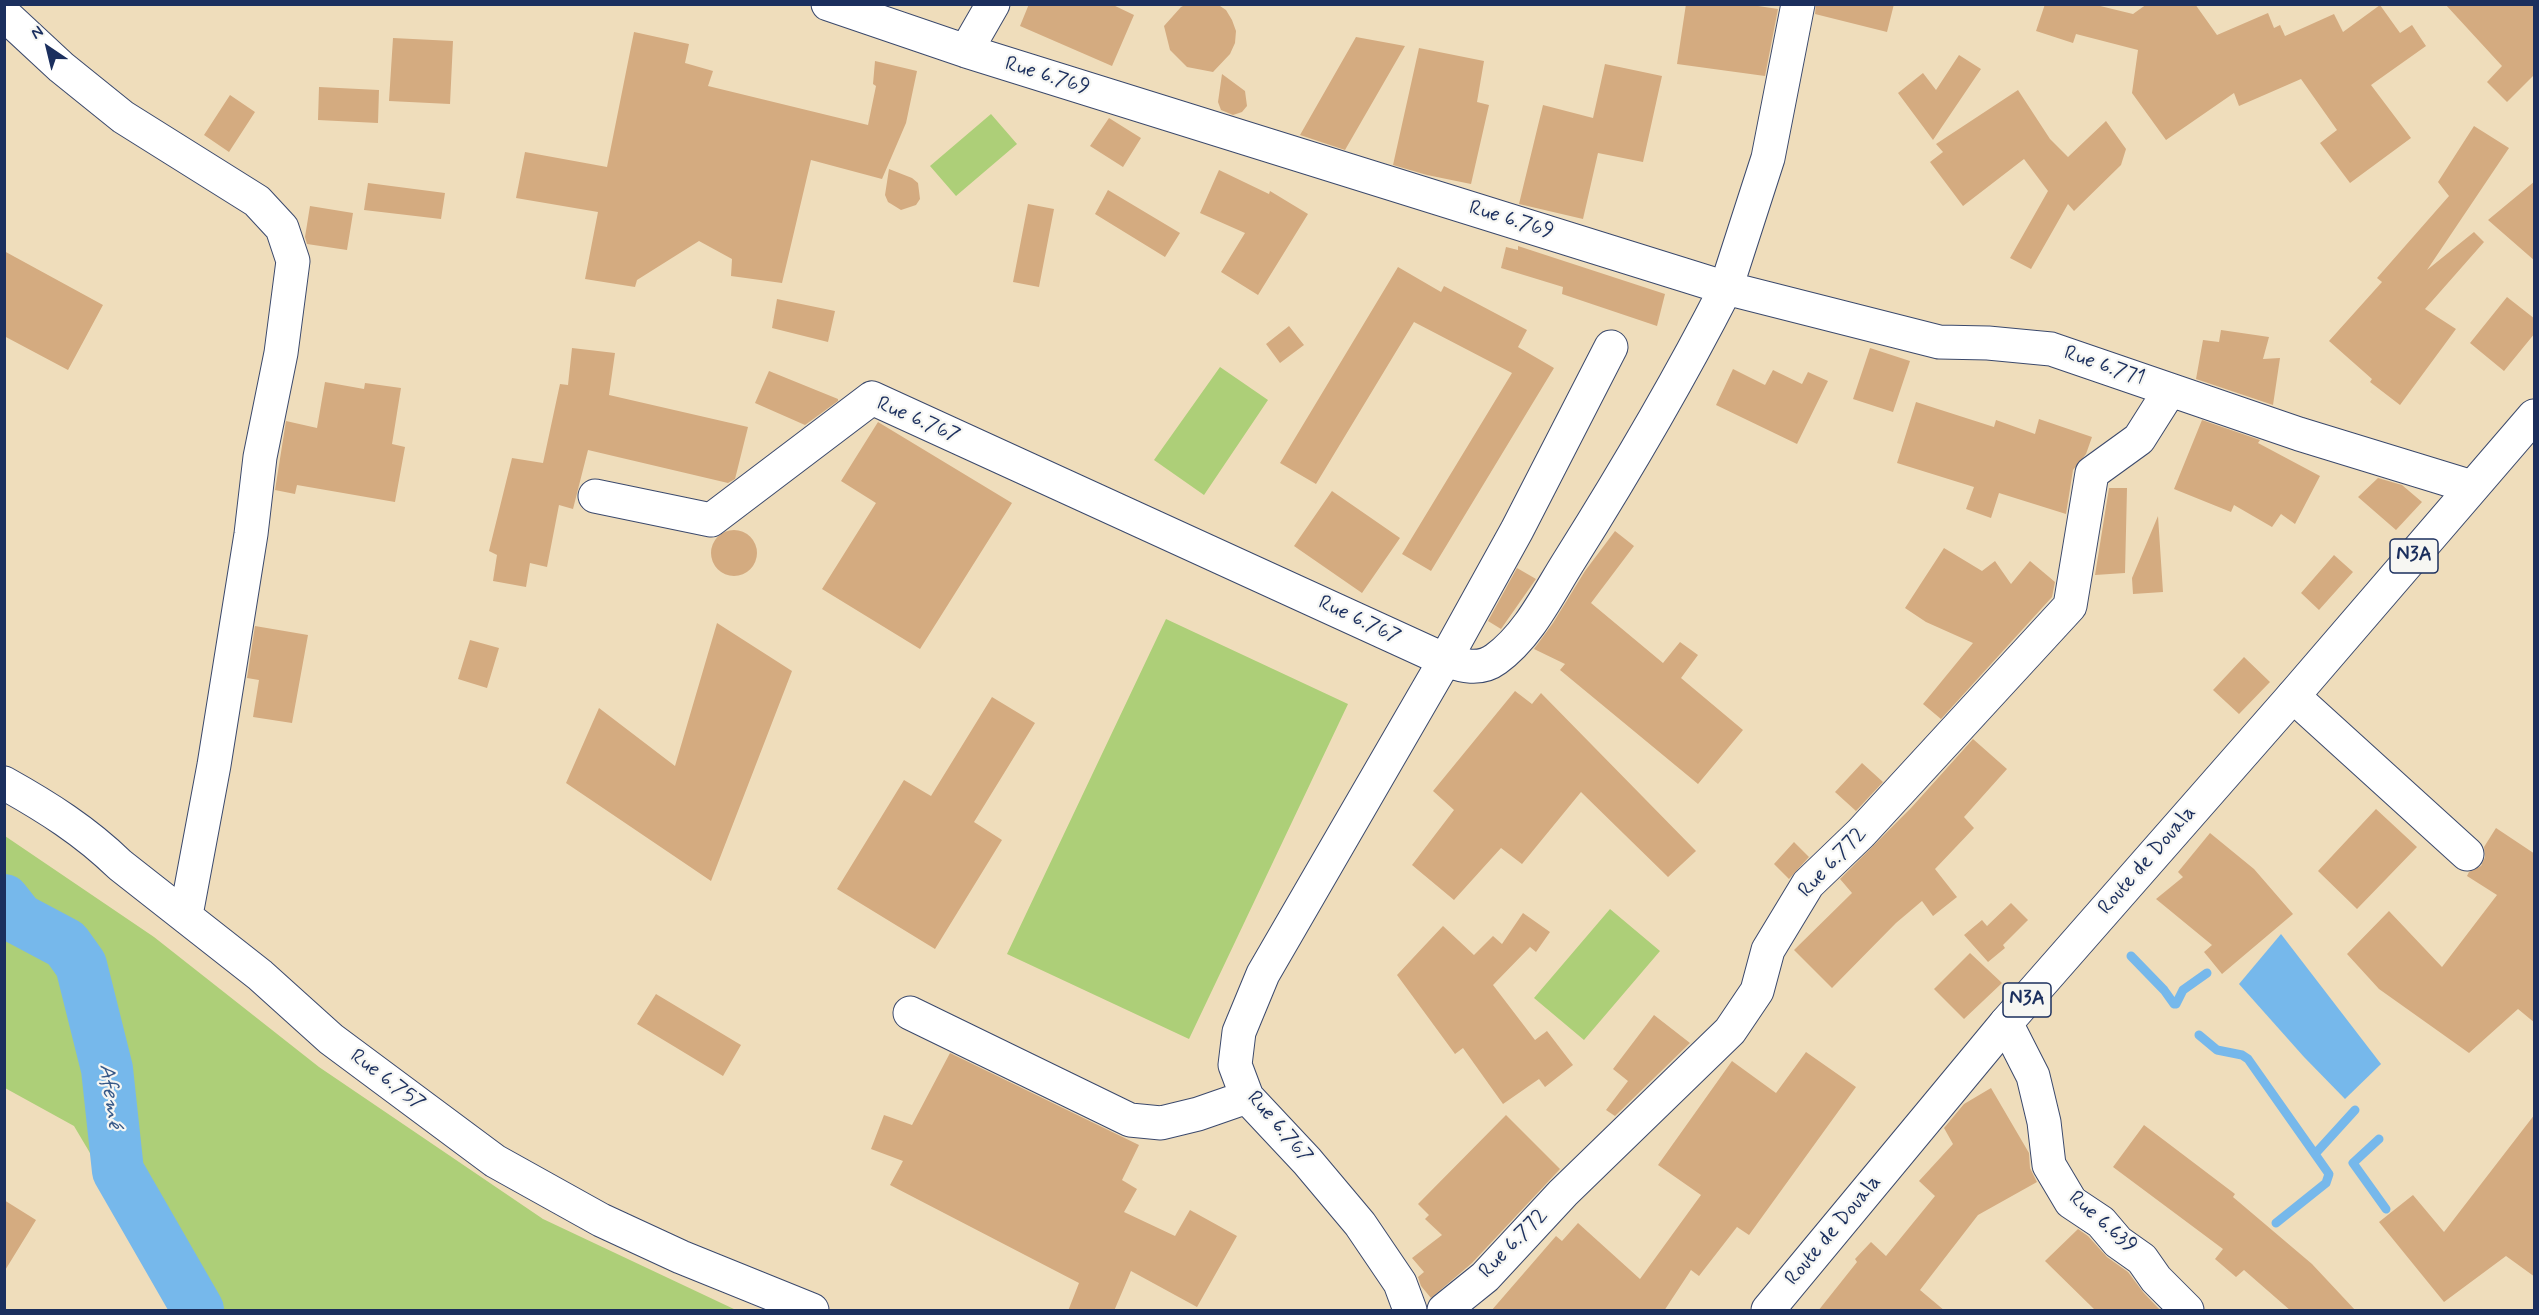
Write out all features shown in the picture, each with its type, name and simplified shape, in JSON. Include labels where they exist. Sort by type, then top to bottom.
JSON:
[{"type":"main road","name":"Rue 6.769","points":[[828,4],[966,51],[1726,288]]},
{"type":"main road","points":[[966,51],[993,4]]},
{"type":"main road","points":[[1611,346],[1517,530],[1444,660],[1467,668],[1495,660],[1525,630],[1610,497],[1665,404],[1726,288],[1768,158],[1798,4]]},
{"type":"main road","points":[[4,14],[61,67],[123,117],[257,201],[282,228],[293,261],[281,353],[260,457],[251,534],[218,742],[186,915]]},
{"type":"main road","name":"Rue 6.771","points":[[1726,288],[1940,342],[1988,343],[2051,349],[2299,434],[2472,487]]},
{"type":"main road","name":"Rue 6.772","points":[[1444,1311],[1485,1277],[1563,1193],[1730,1031],[1757,990],[1768,950],[1808,884],[1861,833],[2070,606],[2091,473],[2139,439],[2170,390]]},
{"type":"main road","name":"Rue 6.767","points":[[595,496],[711,520],[872,398],[1444,660],[1263,974],[1239,1032],[1235,1065],[1247,1096],[1307,1161],[1360,1224],[1400,1282],[1410,1311]]},
{"type":"main road","name":"Route de Douala","points":[[1768,1311],[2006,1023],[2535,416]]},
{"type":"main road","points":[[2293,696],[2467,854]]},
{"type":"main road","name":"Rue 6.757","points":[[4,783],[61,815],[120,865],[260,975],[331,1039],[495,1161],[601,1220],[681,1257],[812,1311]]},
{"type":"main road","points":[[910,1013],[1130,1120],[1161,1123],[1198,1114],[1247,1096]]},
{"type":"main road","name":"Rue 6.639","points":[[2006,1023],[2034,1076],[2044,1122],[2049,1166],[2071,1202],[2101,1222],[2118,1242],[2142,1259],[2156,1279],[2187,1311]]},
{"type":"green space","points":[[991,114],[1017,144],[956,196],[930,166]]},
{"type":"green space","points":[[1220,367],[1268,400],[1204,495],[1154,460]]},
{"type":"green space","points":[[1166,619],[1348,704],[1189,1039],[1007,954]]},
{"type":"green space","points":[[5,836],[154,937],[319,1067],[543,1219],[736,1310],[183,1310],[74,1126],[5,1088]]},
{"type":"green space","points":[[1610,909],[1660,951],[1584,1040],[1534,998]]},
{"type":"water","points":[[2281,934],[2381,1064],[2345,1099],[2239,984]]},
{"type":"building","points":[[1029,4],[1111,4],[1134,15],[1112,66],[1020,26]]},
{"type":"building","points":[[1187,4],[1217,4],[1226,10],[1232,20],[1236,31],[1235,43],[1230,54],[1213,72],[1187,67],[1170,50],[1164,26],[1181,7]]},
{"type":"building","points":[[1686,4],[1745,4],[1778,9],[1765,76],[1677,64]]},
{"type":"building","points":[[1816,4],[1894,4],[1887,32],[1815,14]]},
{"type":"building","points":[[2045,4],[2092,4],[2133,14],[2147,4],[2195,4],[2217,35],[2268,13],[2274,28],[2280,25],[2285,36],[2334,14],[2343,32],[2380,5],[2400,33],[2412,25],[2426,46],[2371,85],[2411,138],[2350,183],[2320,143],[2337,130],[2301,79],[2239,106],[2234,93],[2166,140],[2132,93],[2138,50],[2076,34],[2073,43],[2036,31]]},
{"type":"building","points":[[2445,4],[2535,4],[2535,74],[2507,102],[2487,82],[2502,66]]},
{"type":"building","points":[[634,32],[689,44],[685,63],[713,71],[708,86],[868,125],[876,86],[873,84],[875,61],[917,71],[906,123],[882,179],[811,160],[782,283],[731,276],[732,259],[699,241],[637,280],[635,287],[585,279],[598,212],[516,198],[525,152],[607,167]]},
{"type":"building","points":[[1356,37],[1405,46],[1345,150],[1300,135]]},
{"type":"building","points":[[393,38],[453,41],[450,104],[389,101]]},
{"type":"building","points":[[1419,48],[1484,61],[1477,102],[1489,105],[1471,184],[1393,165]]},
{"type":"building","points":[[1959,55],[1981,69],[1933,140],[1898,93],[1923,73],[1936,90]]},
{"type":"building","points":[[1605,64],[1662,76],[1643,162],[1598,153],[1583,219],[1519,204],[1543,105],[1593,118]]},
{"type":"building","points":[[1222,74],[1245,91],[1247,106],[1242,112],[1233,115],[1221,110],[1218,102]]},
{"type":"building","points":[[319,87],[379,90],[378,123],[318,120]]},
{"type":"building","points":[[2018,90],[2050,139],[2068,157],[2106,121],[2126,149],[2121,165],[2074,211],[2068,204],[2031,269],[2010,258],[2048,191],[2024,159],[1963,206],[1930,162],[1943,152],[1936,144]]},
{"type":"building","points":[[230,95],[255,112],[229,152],[204,135]]},
{"type":"building","points":[[1109,118],[1141,138],[1123,167],[1090,146]]},
{"type":"building","points":[[2474,126],[2509,148],[2427,270],[2474,232],[2484,242],[2425,309],[2456,329],[2400,405],[2370,382],[2372,379],[2329,341],[2382,282],[2377,278],[2449,196],[2438,182]]},
{"type":"building","points":[[889,169],[912,178],[918,183],[920,199],[916,205],[901,210],[888,202],[885,195]]},
{"type":"building","points":[[1219,170],[1269,194],[1270,191],[1308,214],[1258,295],[1221,272],[1245,233],[1200,213]]},
{"type":"building","points":[[2535,181],[2535,261],[2488,220]]},
{"type":"building","points":[[368,183],[445,193],[441,219],[364,210]]},
{"type":"building","points":[[1108,190],[1180,233],[1165,257],[1095,214]]},
{"type":"building","points":[[1028,204],[1054,209],[1039,287],[1013,282]]},
{"type":"building","points":[[310,206],[353,213],[347,250],[307,244],[305,237]]},
{"type":"building","points":[[1518,246],[1665,294],[1657,326],[1562,294],[1563,287],[1501,268],[1506,247],[1518,250]]},
{"type":"building","points":[[4,251],[103,305],[68,370],[4,336]]},
{"type":"building","points":[[1398,267],[1441,292],[1444,286],[1527,330],[1518,347],[1554,368],[1431,571],[1402,554],[1512,373],[1414,322],[1316,484],[1280,463]]},
{"type":"building","points":[[2507,297],[2535,319],[2535,333],[2504,371],[2470,343]]},
{"type":"building","points":[[777,299],[835,311],[828,342],[772,328]]},
{"type":"building","points":[[1289,326],[1304,345],[1280,363],[1266,344]]},
{"type":"building","points":[[2221,330],[2269,337],[2263,359],[2280,358],[2273,405],[2196,379],[2203,340],[2219,342]]},
{"type":"building","points":[[572,348],[615,353],[609,395],[748,427],[735,479],[728,483],[588,450],[573,509],[559,505],[547,567],[530,563],[526,587],[493,581],[497,555],[489,551],[512,458],[543,463],[560,384],[568,385]]},
{"type":"building","points":[[1870,348],[1910,361],[1893,412],[1853,399]]},
{"type":"building","points":[[1733,369],[1765,385],[1773,370],[1802,384],[1808,372],[1828,381],[1797,444],[1716,405]]},
{"type":"building","points":[[769,371],[838,399],[838,401],[805,425],[755,403]]},
{"type":"building","points":[[325,382],[364,389],[365,383],[401,388],[392,444],[405,447],[395,502],[297,485],[295,494],[275,490],[286,421],[317,428]]},
{"type":"building","points":[[1916,402],[1994,427],[1996,420],[2035,434],[2039,419],[2092,437],[2086,454],[2073,470],[2066,514],[1999,493],[1991,518],[1966,509],[1974,487],[1897,463]]},
{"type":"building","points":[[2202,420],[2260,440],[2258,443],[2320,476],[2295,524],[2281,514],[2272,527],[2234,505],[2231,512],[2174,489]]},
{"type":"building","points":[[878,422],[1012,503],[920,649],[822,589],[876,503],[841,481]]},
{"type":"building","points":[[2378,478],[2402,485],[2422,502],[2396,530],[2358,497]]},
{"type":"building","points":[[2109,488],[2127,488],[2125,573],[2095,575]]},
{"type":"building","points":[[1332,491],[1400,538],[1362,593],[1294,546]]},
{"type":"building","points":[[2158,516],[2163,592],[2133,594],[2132,578]]},
{"type":"building","points":[[734,530],[750,537],[757,553],[750,569],[734,576],[718,569],[711,553],[718,537]]},
{"type":"building","points":[[1615,531],[1634,546],[1591,603],[1663,663],[1680,642],[1698,655],[1681,678],[1743,730],[1698,784],[1560,670],[1565,664],[1534,649],[1585,571]]},
{"type":"building","points":[[1944,548],[1982,571],[1995,561],[2011,584],[2030,561],[2055,582],[2052,597],[1941,719],[1923,704],[1973,643],[1926,622],[1905,608]]},
{"type":"building","points":[[2334,555],[2353,572],[2319,610],[2301,593]]},
{"type":"building","points":[[1517,568],[1536,579],[1501,629],[1488,621]]},
{"type":"building","points":[[717,623],[792,671],[711,881],[566,783],[599,708],[675,766]]},
{"type":"building","points":[[255,626],[308,635],[292,723],[253,717],[259,680],[247,678]]},
{"type":"building","points":[[470,640],[499,648],[487,688],[458,679]]},
{"type":"building","points":[[2244,657],[2270,682],[2239,714],[2213,690]]},
{"type":"building","points":[[1515,691],[1532,704],[1541,693],[1696,851],[1668,877],[1581,792],[1522,864],[1501,848],[1454,900],[1412,865],[1454,810],[1433,791]]},
{"type":"building","points":[[992,697],[1035,723],[974,822],[1002,840],[935,949],[837,889],[904,780],[931,796]]},
{"type":"building","points":[[1973,739],[2007,769],[1964,817],[1974,828],[1935,869],[1957,897],[1933,916],[1922,901],[1896,923],[1832,988],[1794,950],[1852,893],[1840,879],[1911,808]]},
{"type":"building","points":[[1862,763],[1883,782],[1856,811],[1835,792]]},
{"type":"building","points":[[2376,809],[2417,847],[2357,909],[2318,871]]},
{"type":"building","points":[[2496,828],[2535,854],[2535,1023],[2518,1009],[2469,1053],[2379,989],[2347,954],[2389,911],[2442,967],[2497,895],[2467,876],[2469,872],[2481,866],[2485,857],[2484,847]]},
{"type":"building","points":[[2210,833],[2254,869],[2293,914],[2222,974],[2204,952],[2212,945],[2156,899],[2183,877],[2178,872]]},
{"type":"building","points":[[1794,842],[1809,857],[1789,879],[1774,864]]},
{"type":"building","points":[[2011,903],[2028,920],[2003,945],[2005,948],[1988,962],[1964,935],[1982,920],[1987,926]]},
{"type":"building","points":[[1523,913],[1550,932],[1536,952],[1530,947],[1493,985],[1535,1040],[1547,1031],[1573,1065],[1545,1087],[1539,1079],[1503,1104],[1463,1048],[1455,1054],[1397,975],[1443,926],[1474,955],[1493,936],[1502,944]]},
{"type":"building","points":[[1970,953],[2002,983],[1964,1019],[1934,989]]},
{"type":"building","points":[[656,994],[741,1045],[723,1076],[637,1024]]},
{"type":"building","points":[[1654,1015],[1690,1043],[1615,1116],[1606,1110],[1628,1081],[1613,1069]]},
{"type":"building","points":[[1806,1052],[1856,1087],[1749,1235],[1737,1227],[1699,1276],[1691,1270],[1664,1311],[1491,1311],[1556,1236],[1562,1241],[1578,1223],[1640,1279],[1701,1195],[1658,1165],[1732,1061],[1776,1093]]},
{"type":"building","points":[[950,1053],[1139,1145],[1122,1180],[1137,1189],[1124,1212],[1175,1236],[1190,1210],[1237,1236],[1197,1307],[1131,1271],[1114,1311],[1068,1311],[1079,1283],[890,1185],[903,1161],[871,1149],[884,1115],[912,1125]]},
{"type":"building","points":[[1991,1088],[2029,1153],[2030,1168],[2037,1182],[1978,1215],[1920,1290],[1945,1311],[1818,1311],[1857,1262],[1855,1259],[1871,1242],[1886,1256],[1935,1196],[1919,1181],[1953,1144],[1944,1128],[1964,1104]]},
{"type":"building","points":[[2535,1114],[2535,1277],[2506,1256],[2444,1302],[2379,1222],[2413,1195],[2444,1232]]},
{"type":"building","points":[[1506,1115],[1560,1169],[1472,1263],[1431,1298],[1421,1286],[1418,1277],[1424,1272],[1412,1258],[1442,1235],[1425,1219],[1429,1215],[1418,1204]]},
{"type":"building","points":[[2144,1125],[2235,1194],[2233,1197],[2312,1264],[2356,1311],[2291,1311],[2244,1270],[2236,1277],[2215,1259],[2223,1249],[2113,1167]]},
{"type":"building","points":[[4,1200],[36,1220],[4,1272]]},
{"type":"building","points":[[2078,1229],[2088,1236],[2107,1257],[2128,1272],[2161,1311],[2096,1311],[2045,1261]]},
{"type":"waterway","name":"Afemé","points":[[4,900],[19,919],[66,944],[81,965],[107,1069],[118,1171],[198,1310]]},
{"type":"waterway","points":[[2131,956],[2164,990],[2174,1004]]},
{"type":"waterway","points":[[2176,1004],[2183,990],[2207,973]]},
{"type":"waterway","points":[[2199,1035],[2217,1050],[2242,1055],[2248,1059],[2329,1174],[2326,1183],[2276,1223]]},
{"type":"waterway","points":[[2315,1154],[2355,1110]]},
{"type":"waterway","points":[[2379,1139],[2353,1163],[2386,1209]]}]
